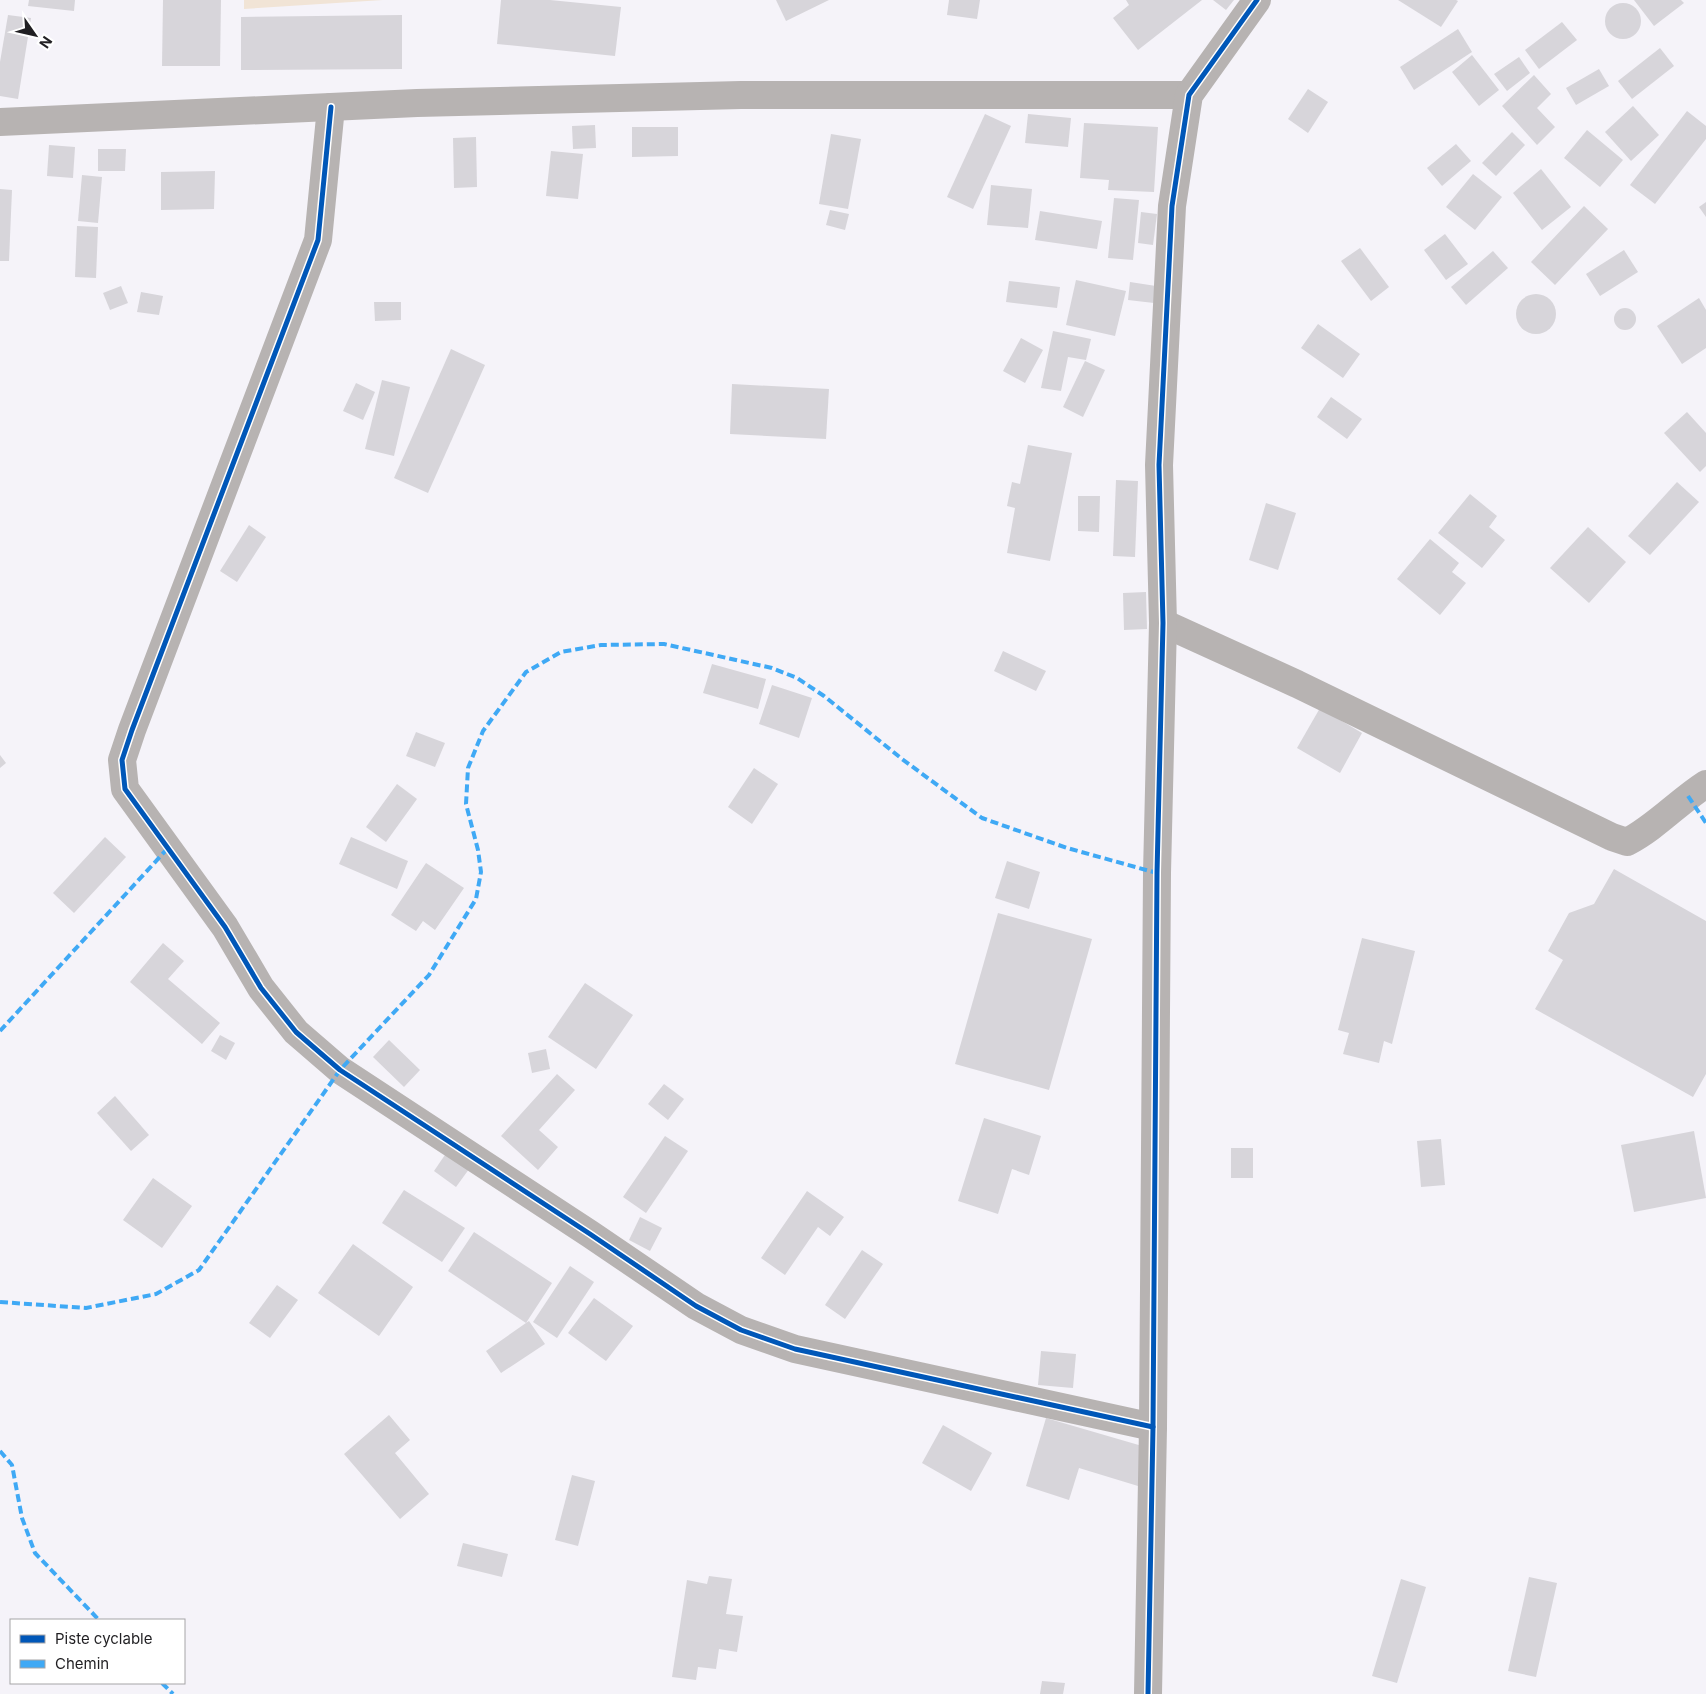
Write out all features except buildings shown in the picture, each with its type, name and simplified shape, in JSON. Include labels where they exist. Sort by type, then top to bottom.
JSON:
[{"type":"street","points":[[1148,1694],[1157,873],[1163,623],[1159,465],[1172,206],[1189,95],[1257,0]]},
{"type":"street","points":[[0,122],[417,102],[742,95],[1189,95]]},
{"type":"street","points":[[331,107],[318,240],[132,730],[122,760],[125,789],[225,927],[261,988],[296,1032],[340,1070],[696,1306],[741,1330],[795,1349],[1152,1427]]},
{"type":"street","points":[[1163,623],[1297,684],[1612,837],[1627,842],[1643,834],[1688,796],[1706,784]]},
{"type":"shaded area","points":[[244,0],[383,0],[244,9]]},
{"type":"marked path","points":[[0,1302],[86,1308],[156,1294],[199,1270],[340,1070],[429,975],[476,899],[481,872],[478,850],[466,804],[468,768],[483,731],[526,672],[561,652],[601,645],[664,644],[772,668],[797,678],[824,696],[902,759],[982,818],[1067,848],[1157,873]]},
{"type":"marked path","points":[[1688,796],[1706,823]]},
{"type":"marked path","points":[[0,1031],[168,848]]},
{"type":"marked path","points":[[0,1451],[12,1465],[22,1518],[35,1553],[98,1619]]},
{"type":"marked path","points":[[163,1684],[173,1694]]},
{"type":"cycle path","points":[[1148,1694],[1153,1427],[1157,873],[1163,623],[1159,465],[1172,206],[1189,95],[1257,0]]},
{"type":"cycle path","points":[[331,107],[318,240],[132,730],[122,760],[125,789],[225,927],[261,988],[296,1032],[340,1070],[696,1306],[741,1330],[795,1349],[1153,1427]]}]
